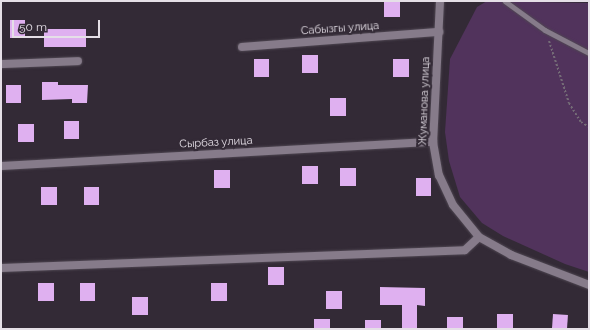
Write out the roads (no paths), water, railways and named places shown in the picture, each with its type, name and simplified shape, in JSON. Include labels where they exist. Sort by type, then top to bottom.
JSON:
[{"type":"street","name":"Жуманова улица","points":[[440,1],[433,142],[439,175],[453,205],[479,236],[511,255],[589,285]]},
{"type":"street","name":"Сабызгы улица","points":[[242,47],[439,32]]},
{"type":"street","points":[[1,64],[78,61]]},
{"type":"street","name":"Сырбаз улица","points":[[1,166],[433,142]]},
{"type":"street","points":[[1,268],[465,250],[479,236]]},
{"type":"lane","points":[[506,1],[545,30],[589,53]]}]
